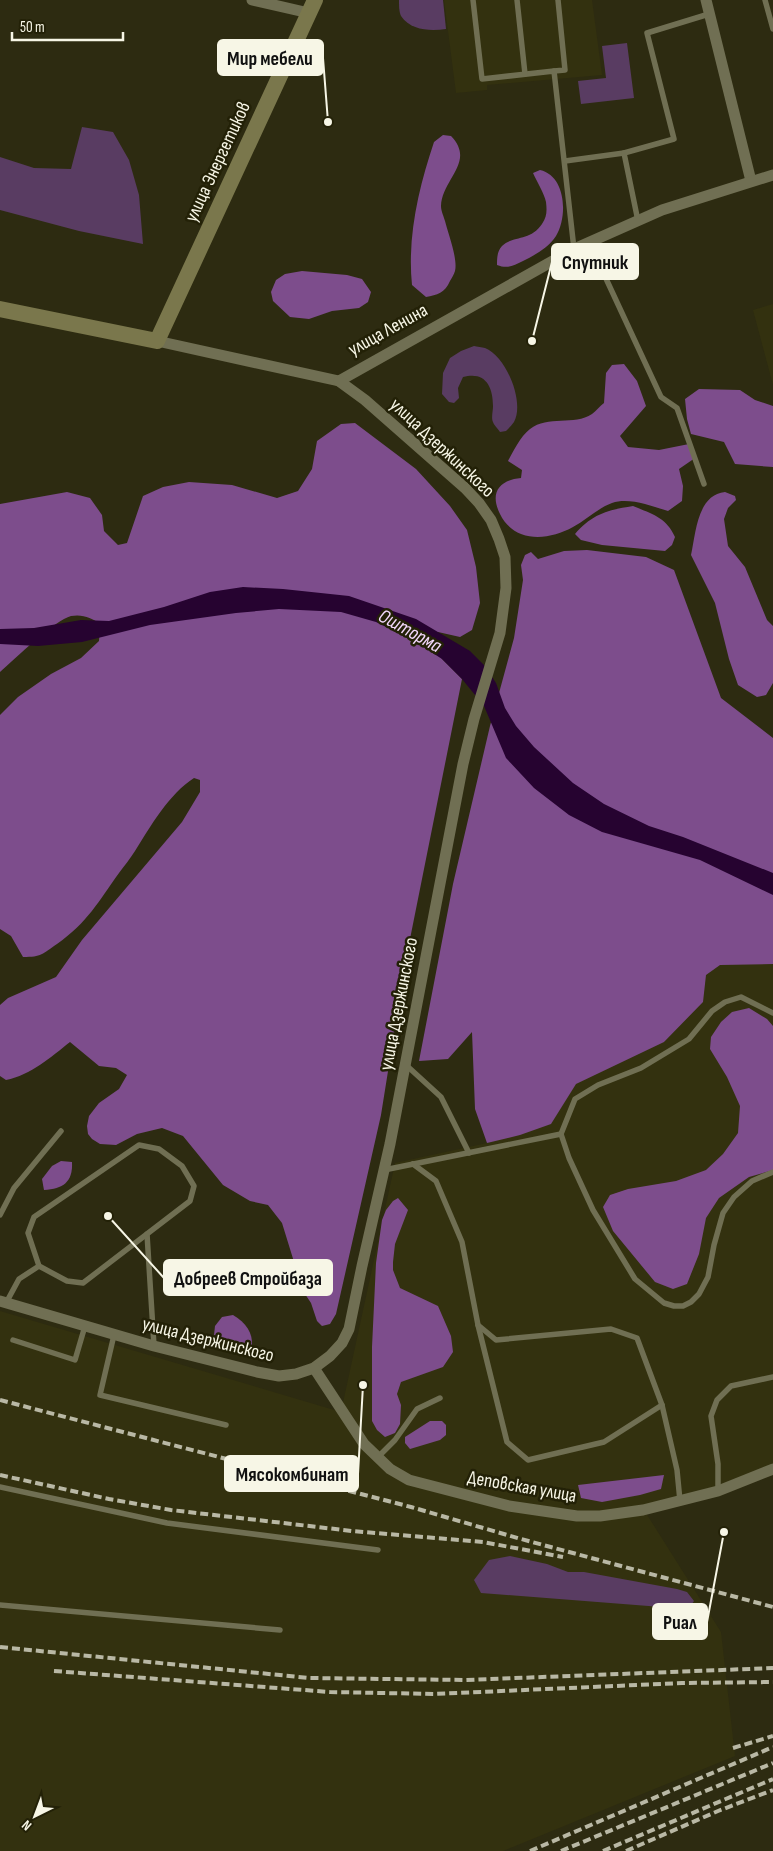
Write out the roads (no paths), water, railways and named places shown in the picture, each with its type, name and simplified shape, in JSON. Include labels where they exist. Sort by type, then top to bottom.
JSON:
[{"type":"street","points":[[252,0],[312,6]]},
{"type":"street","points":[[706,0],[751,181]]},
{"type":"street","name":"улица Энергетиков","points":[[157,341],[312,6]]},
{"type":"street","name":"улица Ленина","points":[[0,309],[339,381],[574,249],[662,210],[773,175]]},
{"type":"street","name":"улица Дзержинского","points":[[3,1302],[154,1346],[280,1376],[296,1374],[314,1368],[330,1356],[342,1343],[349,1329],[406,1064],[461,773],[474,719],[500,633],[506,588],[505,557],[491,520],[479,503],[465,488],[365,400],[339,381]]},
{"type":"street","name":"Деповская улица","points":[[314,1368],[364,1444],[390,1469],[409,1480],[509,1506],[539,1512],[576,1516],[600,1516],[644,1510],[718,1491],[773,1470]]},
{"type":"lane","points":[[474,0],[482,79],[565,70],[558,0]]},
{"type":"lane","points":[[516,0],[525,74]]},
{"type":"lane","points":[[765,0],[773,30]]},
{"type":"lane","points":[[565,161],[624,153],[674,139],[647,33],[709,14]]},
{"type":"lane","points":[[554,71],[574,249]]},
{"type":"lane","points":[[624,153],[638,221]]},
{"type":"lane","points":[[589,242],[661,397],[677,408],[704,484]]},
{"type":"lane","points":[[773,1013],[741,998],[725,1002],[712,1011],[689,1039],[641,1068],[598,1085],[575,1099],[561,1134],[569,1158],[593,1210],[635,1280],[664,1304],[674,1306],[684,1306],[691,1302],[704,1286],[708,1278],[714,1244],[723,1213],[734,1197],[752,1181],[773,1172]]},
{"type":"lane","points":[[406,1064],[441,1097],[470,1153]]},
{"type":"lane","points":[[0,1216],[14,1188],[61,1131]]},
{"type":"lane","points":[[384,1170],[561,1134]]},
{"type":"lane","points":[[139,1145],[159,1149],[182,1166],[194,1186],[190,1201],[83,1283],[67,1281],[39,1266],[28,1233],[34,1217],[139,1145]]},
{"type":"lane","points":[[414,1164],[436,1181],[462,1242],[478,1325],[507,1442],[528,1460],[604,1442],[662,1405]]},
{"type":"lane","points":[[147,1234],[154,1346]]},
{"type":"lane","points":[[3,1302],[19,1279],[39,1266]]},
{"type":"lane","points":[[478,1325],[496,1340],[611,1330],[637,1338],[662,1405],[677,1470],[680,1501]]},
{"type":"lane","points":[[13,1340],[75,1360],[85,1326]]},
{"type":"lane","points":[[114,1334],[100,1395],[226,1425]]},
{"type":"lane","points":[[718,1491],[718,1464],[712,1416],[717,1400],[731,1386],[773,1377]]},
{"type":"lane","points":[[377,1458],[396,1440],[417,1409],[440,1398]]},
{"type":"lane","points":[[0,1487],[167,1523],[378,1550]]},
{"type":"lane","points":[[0,1606],[280,1630]]},
{"type":"water","name":"Ошторма","points":[[243,587],[349,596],[416,619],[470,651],[484,665],[496,683],[505,708],[516,726],[534,747],[573,783],[604,804],[649,826],[683,837],[773,873],[773,895],[700,860],[602,832],[569,815],[534,788],[506,758],[484,706],[462,679],[442,659],[411,639],[376,622],[341,612],[279,609],[150,625],[82,642],[38,646],[0,644],[0,629],[34,628],[81,620],[109,621],[164,607],[210,592]]},
{"type":"railway","points":[[0,1400],[411,1507],[521,1539],[773,1607]]},
{"type":"railway","points":[[0,1475],[109,1499],[171,1510],[352,1531],[483,1542],[563,1557]]},
{"type":"railway","points":[[0,1647],[309,1678],[466,1680],[773,1668]]},
{"type":"railway","points":[[54,1671],[330,1692],[434,1694],[682,1683],[773,1682]]},
{"type":"railway","points":[[733,1748],[773,1736]]},
{"type":"railway","points":[[530,1851],[773,1747]]},
{"type":"railway","points":[[561,1851],[773,1763]]},
{"type":"railway","points":[[603,1851],[773,1779]]},
{"type":"railway","points":[[626,1851],[718,1811],[773,1790]]},
{"type":"place","name":"Мир мебели","points":[[328,122]]},
{"type":"place","name":"Спутник","points":[[532,341]]},
{"type":"place","name":"Добреев Стройбаза","points":[[108,1216]]},
{"type":"place","name":"Мясокомбинат","points":[[363,1385]]},
{"type":"place","name":"Риал","points":[[724,1532]]}]
